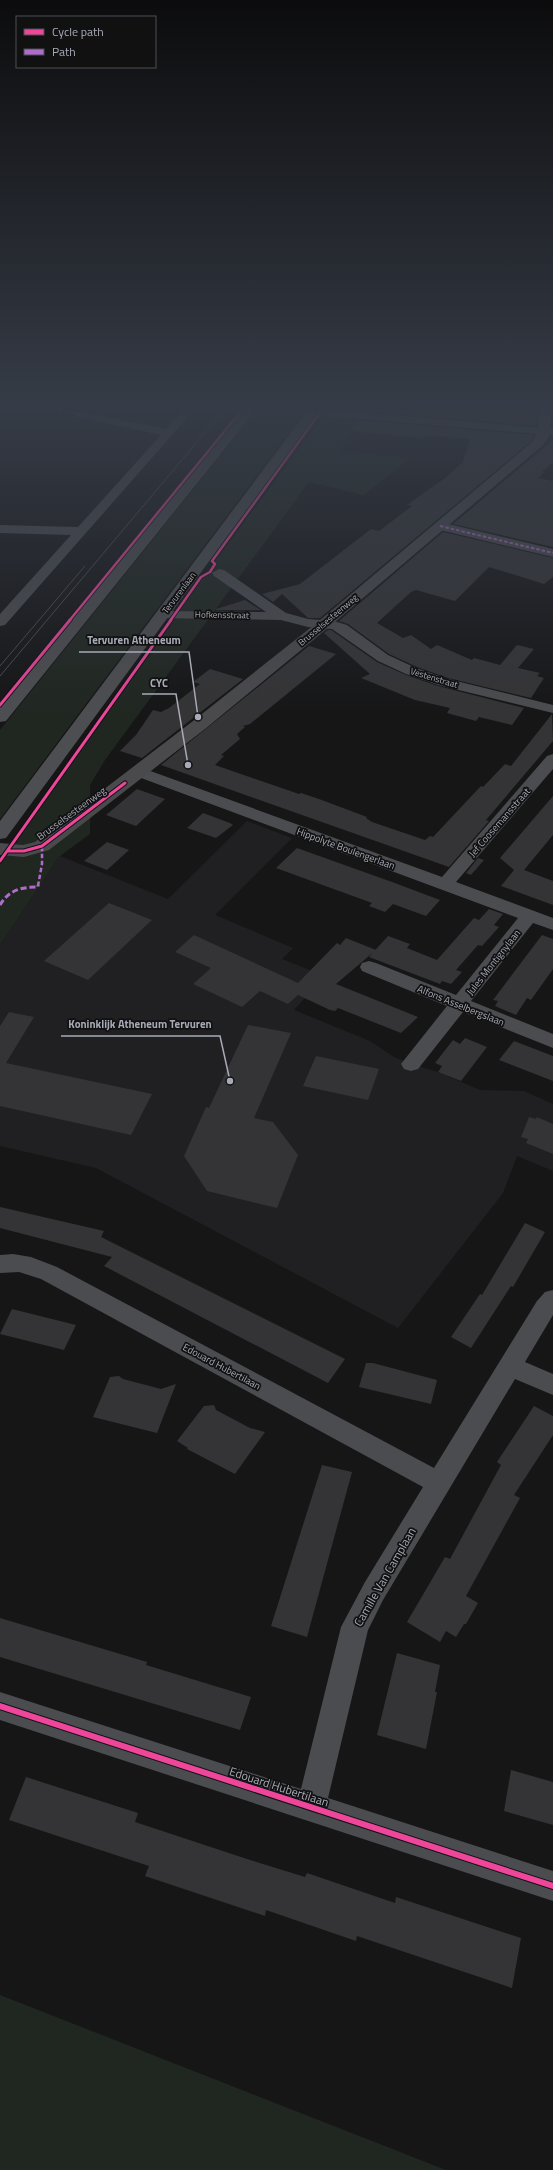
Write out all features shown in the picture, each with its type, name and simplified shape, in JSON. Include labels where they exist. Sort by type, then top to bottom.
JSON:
[{"type":"main road","points":[[0,717],[168,511]]},
{"type":"main road","name":"Tervurenlaan","points":[[0,834],[239,511]]},
{"type":"street","points":[[0,622],[98,511]]},
{"type":"street","name":"Brusselsesteenweg","points":[[0,849],[24,851],[42,846],[139,772],[324,624],[457,511]]},
{"type":"street","points":[[440,526],[553,552]]},
{"type":"street","points":[[0,529],[80,531]]},
{"type":"street","name":"Hofkensstraat","points":[[219,573],[281,616]]},
{"type":"street","name":"Hofkensstraat","points":[[162,615],[281,616],[308,623],[324,624]]},
{"type":"street","name":"Vestenstraat","points":[[324,624],[342,628],[383,658],[411,671],[443,682],[553,709]]},
{"type":"street","name":"Jef Coosemansstraat","points":[[445,884],[553,760]]},
{"type":"street","name":"Hippolyte Boulengerlaan","points":[[139,772],[553,924]]},
{"type":"street","name":"Jules Montignylaan","points":[[411,1064],[530,915]]},
{"type":"street","name":"Alfons Asselbergslaan","points":[[369,967],[553,1041]]},
{"type":"street","name":"Edouard Hubertilaan","points":[[0,1264],[11,1262],[32,1265],[49,1273],[440,1484]]},
{"type":"street","name":"Camille Van Camplaan","points":[[311,1808],[355,1627],[374,1591],[545,1308],[553,1299]]},
{"type":"street","points":[[511,1366],[553,1385]]},
{"type":"street","name":"Edouard Hubertilaan","points":[[0,1706],[553,1886]]},
{"type":"shaded area","points":[[176,511],[230,511],[0,819],[0,730]]},
{"type":"shaded area","points":[[252,511],[288,511],[105,760],[90,785],[90,834],[60,856],[0,945],[0,863],[212,565]]},
{"type":"shaded area","points":[[247,821],[292,838],[215,915],[293,948],[282,959],[325,976],[294,1010],[370,1041],[394,1057],[438,1072],[480,1090],[524,1091],[553,1104],[553,1171],[517,1156],[503,1193],[398,1328],[96,1168],[0,1146],[0,945],[60,856],[168,899]]},
{"type":"shaded area","points":[[0,1995],[446,2170],[0,2170]]},
{"type":"building","points":[[405,511],[447,511],[320,618],[308,618],[282,594],[273,602],[262,594],[300,584],[371,529],[379,531]]},
{"type":"building","points":[[468,511],[553,511],[553,547],[453,524]]},
{"type":"building","points":[[443,532],[553,558],[553,577],[544,584],[489,567],[455,601],[416,590],[411,592],[377,623],[403,638],[411,635],[431,649],[437,645],[472,660],[474,658],[500,665],[517,645],[534,649],[518,668],[540,673],[537,676],[544,678],[531,698],[448,678],[417,667],[389,654],[348,624],[339,621]]},
{"type":"building","points":[[245,600],[261,610],[216,610],[216,609]]},
{"type":"building","points":[[331,630],[377,662],[406,675],[438,686],[524,708],[512,725],[479,717],[476,721],[447,713],[450,708],[415,700],[361,678],[370,674],[324,633]]},
{"type":"building","points":[[309,646],[336,654],[250,724],[243,726],[245,727],[237,734],[240,739],[221,755],[224,756],[215,765],[299,794],[301,793],[319,799],[367,817],[366,818],[372,822],[425,840],[430,836],[433,837],[481,786],[483,787],[505,764],[511,766],[552,714],[553,741],[486,820],[489,821],[449,867],[161,765]]},
{"type":"building","points":[[210,669],[243,679],[142,758],[120,751],[136,735],[153,710],[161,712],[169,708],[200,684],[193,682]]},
{"type":"building","points":[[137,789],[165,799],[136,826],[106,815]]},
{"type":"building","points":[[553,796],[553,835],[524,870],[553,881],[553,905],[501,886],[514,870],[500,858]]},
{"type":"building","points":[[203,813],[233,825],[216,838],[187,828]]},
{"type":"building","points":[[107,842],[129,850],[107,870],[84,861]]},
{"type":"building","points":[[297,848],[440,900],[426,916],[393,904],[385,912],[369,906],[372,903],[276,868]]},
{"type":"building","points":[[478,858],[484,860],[471,875],[466,873]]},
{"type":"building","points":[[109,903],[152,920],[88,980],[44,961]]},
{"type":"building","points":[[489,909],[503,914],[494,925],[499,927],[482,946],[478,945],[456,970],[462,972],[451,984],[442,981],[440,984],[369,957],[388,936],[410,944],[407,948],[437,960],[474,918],[479,920]]},
{"type":"building","points":[[194,935],[298,983],[337,943],[340,945],[346,938],[376,950],[336,984],[418,1017],[401,1033],[338,1008],[335,1011],[330,1010],[298,995],[288,1004],[260,991],[242,1007],[193,984],[211,968],[175,952]]},
{"type":"building","points":[[542,935],[553,939],[553,969],[531,1000],[527,998],[516,1015],[495,1006],[498,1001],[493,1000]]},
{"type":"building","points":[[9,1012],[34,1017],[6,1063],[152,1094],[131,1135],[0,1106],[0,1026]]},
{"type":"building","points":[[248,1025],[291,1033],[254,1118],[273,1122],[298,1155],[277,1208],[207,1191],[184,1156],[206,1107],[209,1108]]},
{"type":"building","points":[[465,1038],[487,1047],[461,1081],[438,1072],[442,1066],[435,1063],[453,1040],[460,1044]]},
{"type":"building","points":[[514,1041],[553,1056],[553,1081],[499,1060]]},
{"type":"building","points":[[316,1056],[379,1069],[368,1100],[303,1086]]},
{"type":"building","points":[[529,1117],[536,1119],[537,1117],[553,1124],[553,1154],[526,1143],[528,1139],[521,1137]]},
{"type":"building","points":[[0,1207],[104,1231],[101,1237],[345,1359],[328,1383],[104,1266],[112,1257],[0,1228]]},
{"type":"building","points":[[525,1223],[545,1232],[513,1287],[511,1286],[471,1348],[451,1337],[480,1294],[482,1295]]},
{"type":"building","points":[[12,1309],[76,1325],[64,1350],[0,1334]]},
{"type":"building","points":[[366,1363],[373,1363],[437,1380],[431,1404],[359,1387]]},
{"type":"building","points":[[119,1376],[123,1379],[161,1389],[176,1384],[157,1433],[93,1417],[110,1377]]},
{"type":"building","points":[[214,1405],[216,1410],[250,1428],[265,1432],[235,1474],[187,1449],[188,1448],[177,1441],[204,1406]]},
{"type":"building","points":[[534,1406],[553,1416],[553,1435],[514,1495],[520,1498],[466,1596],[478,1603],[466,1624],[464,1624],[456,1637],[446,1631],[440,1642],[407,1622],[445,1557],[450,1559],[501,1465],[497,1462]]},
{"type":"building","points":[[322,1465],[352,1472],[307,1637],[271,1626]]},
{"type":"building","points":[[0,1618],[147,1662],[146,1665],[251,1697],[240,1730],[0,1657]]},
{"type":"building","points":[[397,1653],[440,1665],[435,1692],[437,1692],[426,1749],[377,1735]]},
{"type":"building","points":[[511,1770],[553,1782],[553,1825],[504,1811]]},
{"type":"building","points":[[26,1777],[138,1813],[135,1822],[247,1859],[305,1877],[307,1873],[395,1903],[396,1897],[521,1938],[512,1988],[357,1936],[356,1941],[266,1910],[265,1916],[145,1876],[149,1866],[9,1820]]},
{"type":"tram line","points":[[0,676],[139,511]]},
{"type":"tram line","points":[[0,666],[85,566]]},
{"type":"marked path","points":[[440,526],[553,553]]},
{"type":"marked path","points":[[0,905],[3,899],[11,892],[26,887],[38,887],[42,864],[42,846]]},
{"type":"cycle path","points":[[0,705],[159,511]]},
{"type":"cycle path","points":[[0,861],[201,577],[210,572],[215,564],[212,561],[248,511]]},
{"type":"cycle path","points":[[8,851],[24,851],[42,846],[125,783]]},
{"type":"cycle path","points":[[0,1706],[553,1886]]},
{"type":"place","name":"Tervuren Atheneum","points":[[198,717]]},
{"type":"place","name":"CYC","points":[[188,765]]},
{"type":"place","name":"Koninklijk Atheneum Tervuren","points":[[230,1081]]}]
